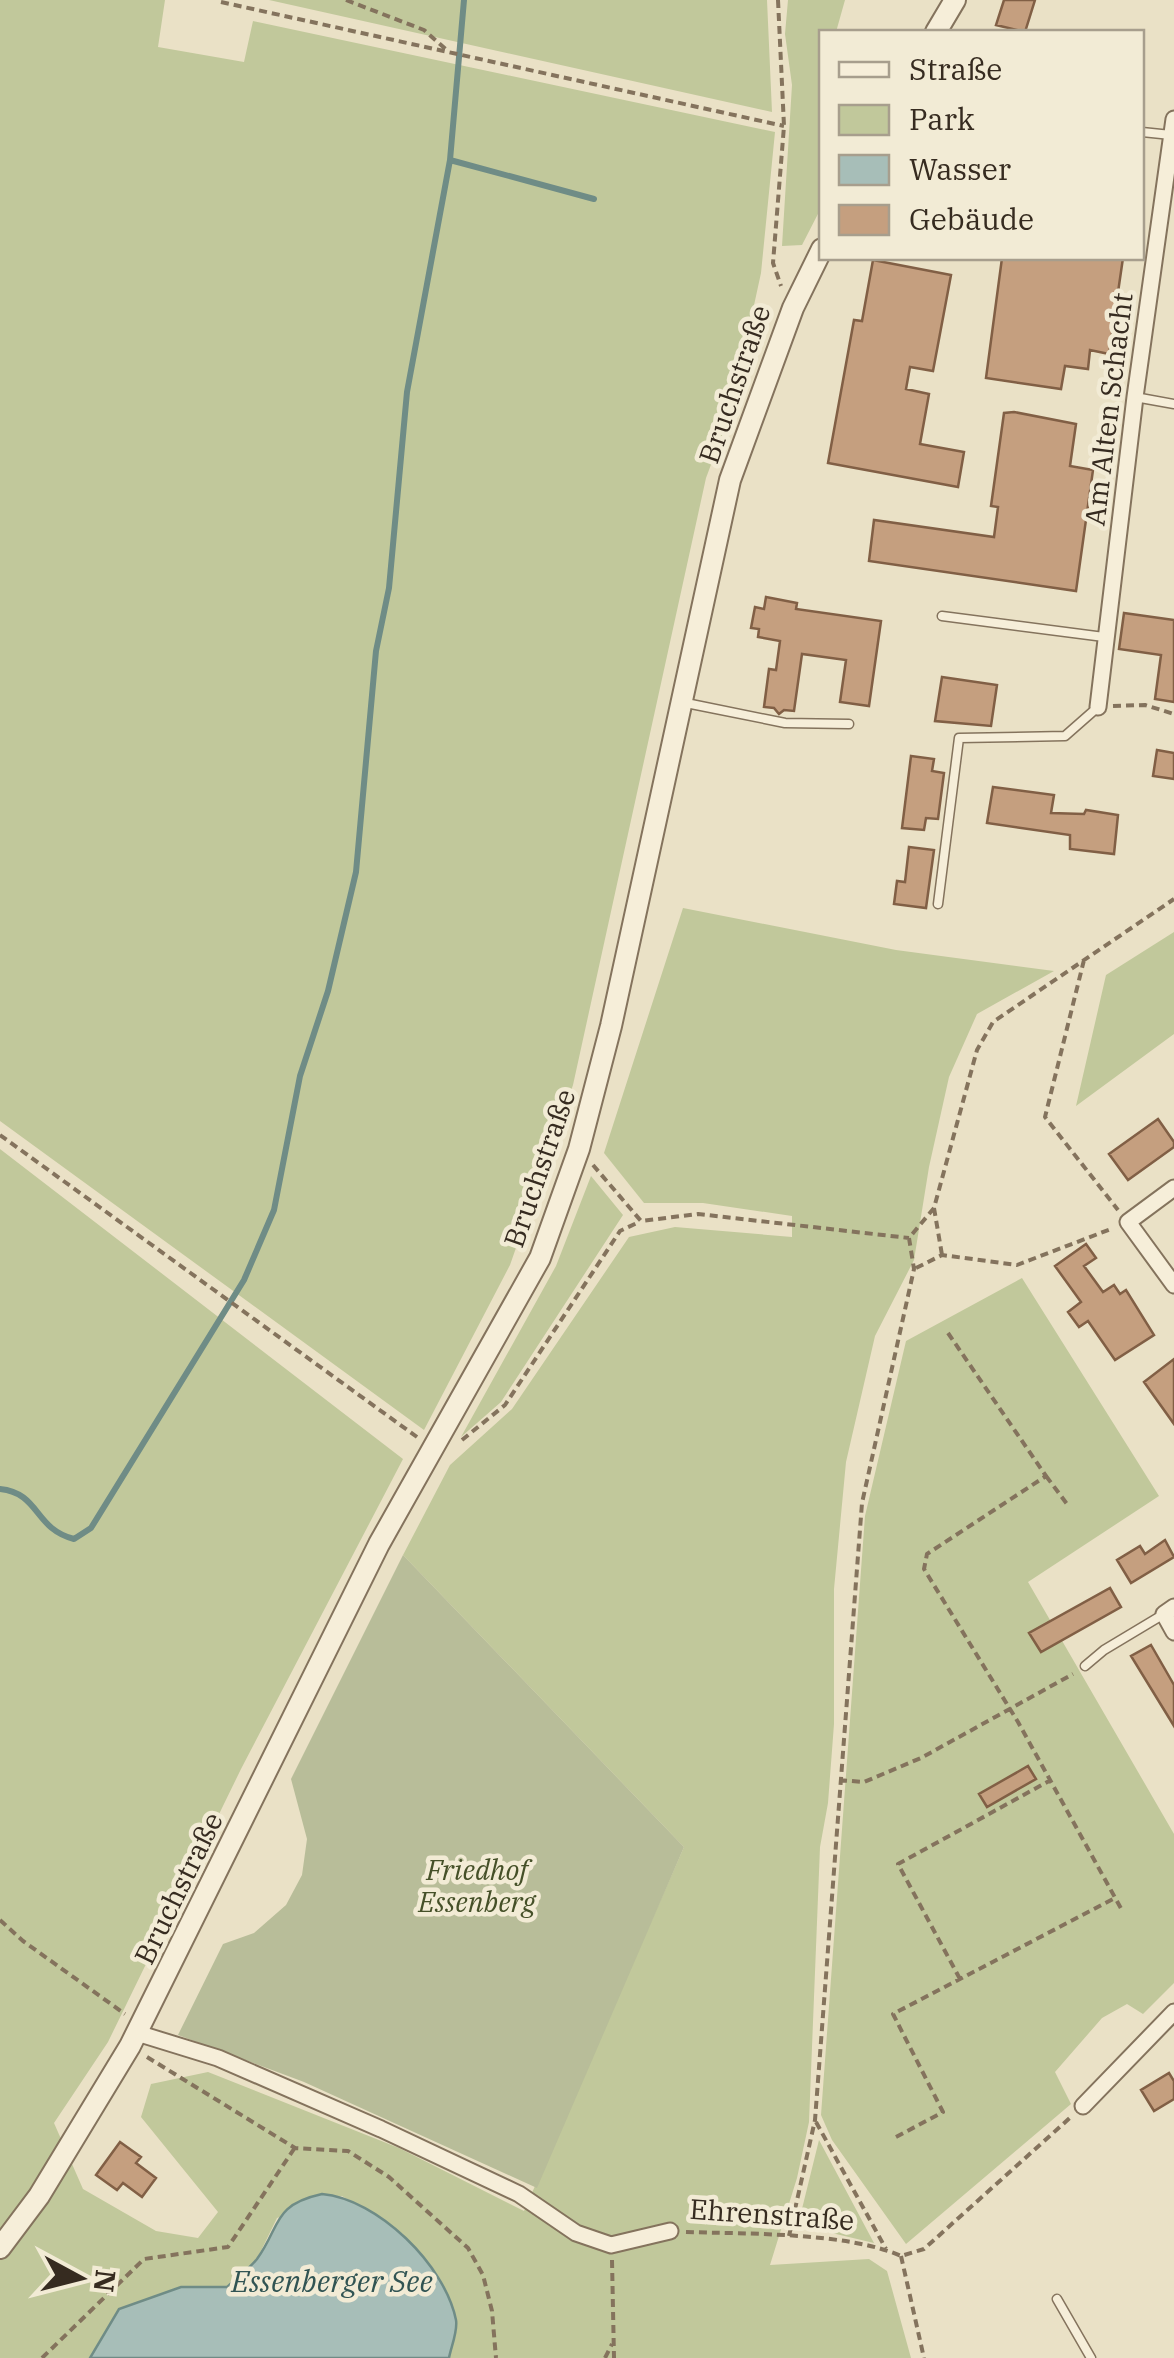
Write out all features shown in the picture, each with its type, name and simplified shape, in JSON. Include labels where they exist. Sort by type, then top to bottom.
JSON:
[{"type":"street","points":[[937,30],[955,0]]},
{"type":"street","name":"Am Alten Schacht","points":[[1098,707],[1135,397],[1173,127]]},
{"type":"street","points":[[793,308],[819,255]]},
{"type":"street","name":"Bruchstraße","points":[[0,2248],[39,2196],[136,2035],[379,1544],[442,1449],[540,1258],[579,1150],[610,1026],[730,480],[793,308]]},
{"type":"street","points":[[1174,1188],[1128,1222],[1174,1285]]},
{"type":"street","points":[[1169,1610],[1174,1632]]},
{"type":"street","points":[[1083,2106],[1174,2012]]},
{"type":"street","points":[[136,2035],[218,2058],[381,2129],[519,2194],[576,2233],[611,2245]]},
{"type":"street","name":"Ehrenstraße","points":[[611,2245],[670,2231]]},
{"type":"lane","points":[[1144,132],[1173,127]]},
{"type":"lane","points":[[1135,397],[1174,404]]},
{"type":"lane","points":[[942,616],[1104,637]]},
{"type":"lane","points":[[681,702],[786,723],[849,724]]},
{"type":"lane","points":[[938,904],[959,738],[1065,736],[1098,707]]},
{"type":"lane","points":[[1085,1666],[1169,1610]]},
{"type":"lane","points":[[1057,2300],[1091,2358]]},
{"type":"path","points":[[346,0],[424,30],[452,55]]},
{"type":"path","name":"Bruchstraße","points":[[778,0],[784,126],[773,263],[793,308]]},
{"type":"path","points":[[221,2],[784,126]]},
{"type":"path","points":[[1098,707],[1145,705],[1174,714]]},
{"type":"path","points":[[788,2236],[814,2120],[862,1503],[914,1269],[909,1238],[934,1208],[977,1050],[993,1022],[1174,899]]},
{"type":"path","points":[[914,1269],[942,1255],[1017,1265],[1128,1222],[1045,1116],[1084,960]]},
{"type":"path","points":[[0,1135],[244,1314],[442,1449],[505,1405],[620,1231],[641,1221],[698,1214],[909,1238]]},
{"type":"path","points":[[590,1162],[641,1221]]},
{"type":"path","points":[[934,1208],[942,1255]]},
{"type":"path","points":[[948,1333],[1067,1504]]},
{"type":"path","points":[[1046,1476],[927,1554],[924,1569],[1123,1912]]},
{"type":"path","points":[[839,1780],[864,1782],[952,1743],[1085,1666]]},
{"type":"path","points":[[960,1979],[898,1864],[1049,1781]]},
{"type":"path","points":[[896,2137],[943,2112],[893,2014],[1115,1898]]},
{"type":"path","points":[[0,1920],[136,2035],[295,2148],[348,2152],[389,2176],[468,2248],[483,2275],[492,2311],[496,2358]]},
{"type":"path","points":[[924,2358],[901,2256],[924,2248],[1083,2106]]},
{"type":"path","points":[[814,2120],[886,2249]]},
{"type":"path","points":[[42,2358],[144,2259],[228,2247],[295,2148]]},
{"type":"path","name":"Ehrenstraße","points":[[670,2231],[788,2236],[886,2249],[901,2256]]},
{"type":"path","points":[[611,2245],[614,2358]]},
{"type":"path","points":[[605,2358],[614,2339]]},
{"type":"green space","points":[[0,0],[165,0],[158,47],[244,62],[253,21],[775,132],[761,273],[731,411],[706,478],[573,1085],[510,1265],[424,1430],[0,1121]]},
{"type":"green space","points":[[269,0],[767,0],[772,112]]},
{"type":"green space","points":[[788,0],[845,0],[837,30],[819,30],[819,212],[802,245],[782,246],[792,85],[785,34]]},
{"type":"green space","points":[[683,908],[896,950],[1054,971],[977,1014],[949,1077],[914,1260],[875,1336],[846,1462],[834,1589],[834,1724],[820,1847],[809,2122],[797,2178],[770,2265],[869,2259],[887,2271],[911,2358],[449,2358],[457,2323],[403,2234],[342,2196],[277,2218],[257,2259],[227,2287],[181,2287],[119,2309],[90,2358],[0,2358],[0,1149],[403,1459],[241,1769],[108,2042],[54,2123],[83,2189],[156,2231],[198,2238],[218,2212],[141,2117],[151,2084],[208,2072],[399,2148],[524,2211],[684,1847],[403,1555],[450,1465],[512,1409],[629,1237],[675,1227],[792,1237],[792,1216],[703,1203],[644,1203],[604,1153]]},
{"type":"green space","points":[[1174,932],[1174,1034],[1076,1106],[1106,975]]},
{"type":"green space","points":[[591,1176],[623,1215],[501,1402],[461,1437],[556,1266]]},
{"type":"green space","points":[[1022,1278],[1159,1496],[1028,1582],[1174,1834],[1174,1983],[1143,2014],[1127,2004],[1102,2018],[1055,2072],[1071,2104],[906,2244],[832,2140],[821,2115],[865,1516],[906,1341]]},
{"type":"green space","name":"Friedhof Essenberg","points":[[403,1555],[684,1847],[537,2188],[304,2082],[178,2035],[223,1944],[254,1933],[286,1905],[302,1875],[307,1839],[291,1779]]},
{"type":"green space","points":[[819,2140],[874,2243],[798,2225]]},
{"type":"water","name":"Essenberger See","points":[[322,2194],[365,2208],[406,2238],[424,2257],[449,2299],[456,2320],[449,2358],[90,2358],[119,2309],[181,2287],[227,2287],[257,2259],[286,2211]]},
{"type":"building","points":[[1004,0],[1035,0],[1026,30],[996,25]]},
{"type":"building","points":[[873,260],[951,275],[933,371],[910,367],[906,389],[929,394],[920,444],[964,452],[958,487],[828,463],[854,320],[862,321]]},
{"type":"building","points":[[1002,260],[1123,260],[1109,354],[1090,350],[1088,369],[1065,366],[1061,389],[986,378]]},
{"type":"building","points":[[1004,413],[1076,424],[1070,466],[1093,470],[1076,591],[869,561],[874,520],[994,537],[998,507],[991,506]]},
{"type":"building","points":[[766,597],[797,603],[796,609],[881,621],[869,706],[840,702],[846,660],[802,654],[794,711],[779,714],[774,708],[764,707],[769,669],[776,670],[780,641],[758,637],[759,629],[751,628],[755,607],[764,609]]},
{"type":"building","points":[[1124,613],[1174,620],[1174,702],[1155,699],[1161,655],[1119,649]]},
{"type":"building","points":[[942,677],[997,685],[991,726],[935,721]]},
{"type":"building","points":[[1157,750],[1174,753],[1174,779],[1153,776]]},
{"type":"building","points":[[911,756],[934,759],[932,771],[944,773],[938,819],[926,818],[924,830],[902,828]]},
{"type":"building","points":[[993,787],[1054,795],[1051,813],[1084,814],[1086,810],[1118,815],[1114,854],[1070,849],[1070,835],[987,823]]},
{"type":"building","points":[[909,847],[934,850],[926,908],[894,904],[897,881],[905,882]]},
{"type":"building","points":[[1158,1119],[1174,1147],[1128,1180],[1109,1154]]},
{"type":"building","points":[[1086,1244],[1096,1258],[1084,1266],[1103,1292],[1114,1285],[1120,1294],[1126,1290],[1154,1335],[1115,1360],[1088,1321],[1079,1327],[1068,1312],[1081,1302],[1055,1266]]},
{"type":"building","points":[[1174,1359],[1174,1424],[1144,1382]]},
{"type":"building","points":[[1165,1540],[1174,1557],[1131,1583],[1117,1560],[1140,1546],[1145,1554]]},
{"type":"building","points":[[1110,1588],[1121,1607],[1041,1652],[1029,1633]]},
{"type":"building","points":[[1151,1645],[1174,1685],[1174,1726],[1131,1656]]},
{"type":"building","points":[[1028,1766],[1036,1779],[987,1807],[979,1794]]},
{"type":"building","points":[[1169,2073],[1174,2081],[1174,2099],[1154,2111],[1141,2090]]},
{"type":"building","points":[[120,2142],[141,2157],[136,2163],[156,2178],[142,2197],[123,2183],[117,2190],[96,2175]]},
{"type":"waterway","points":[[0,1489],[23,1497],[61,1534],[74,1539],[91,1528],[244,1280],[274,1210],[300,1076],[328,991],[356,872],[376,651],[389,588],[407,392],[450,160],[464,0]]},
{"type":"waterway","points":[[450,160],[594,199]]}]
